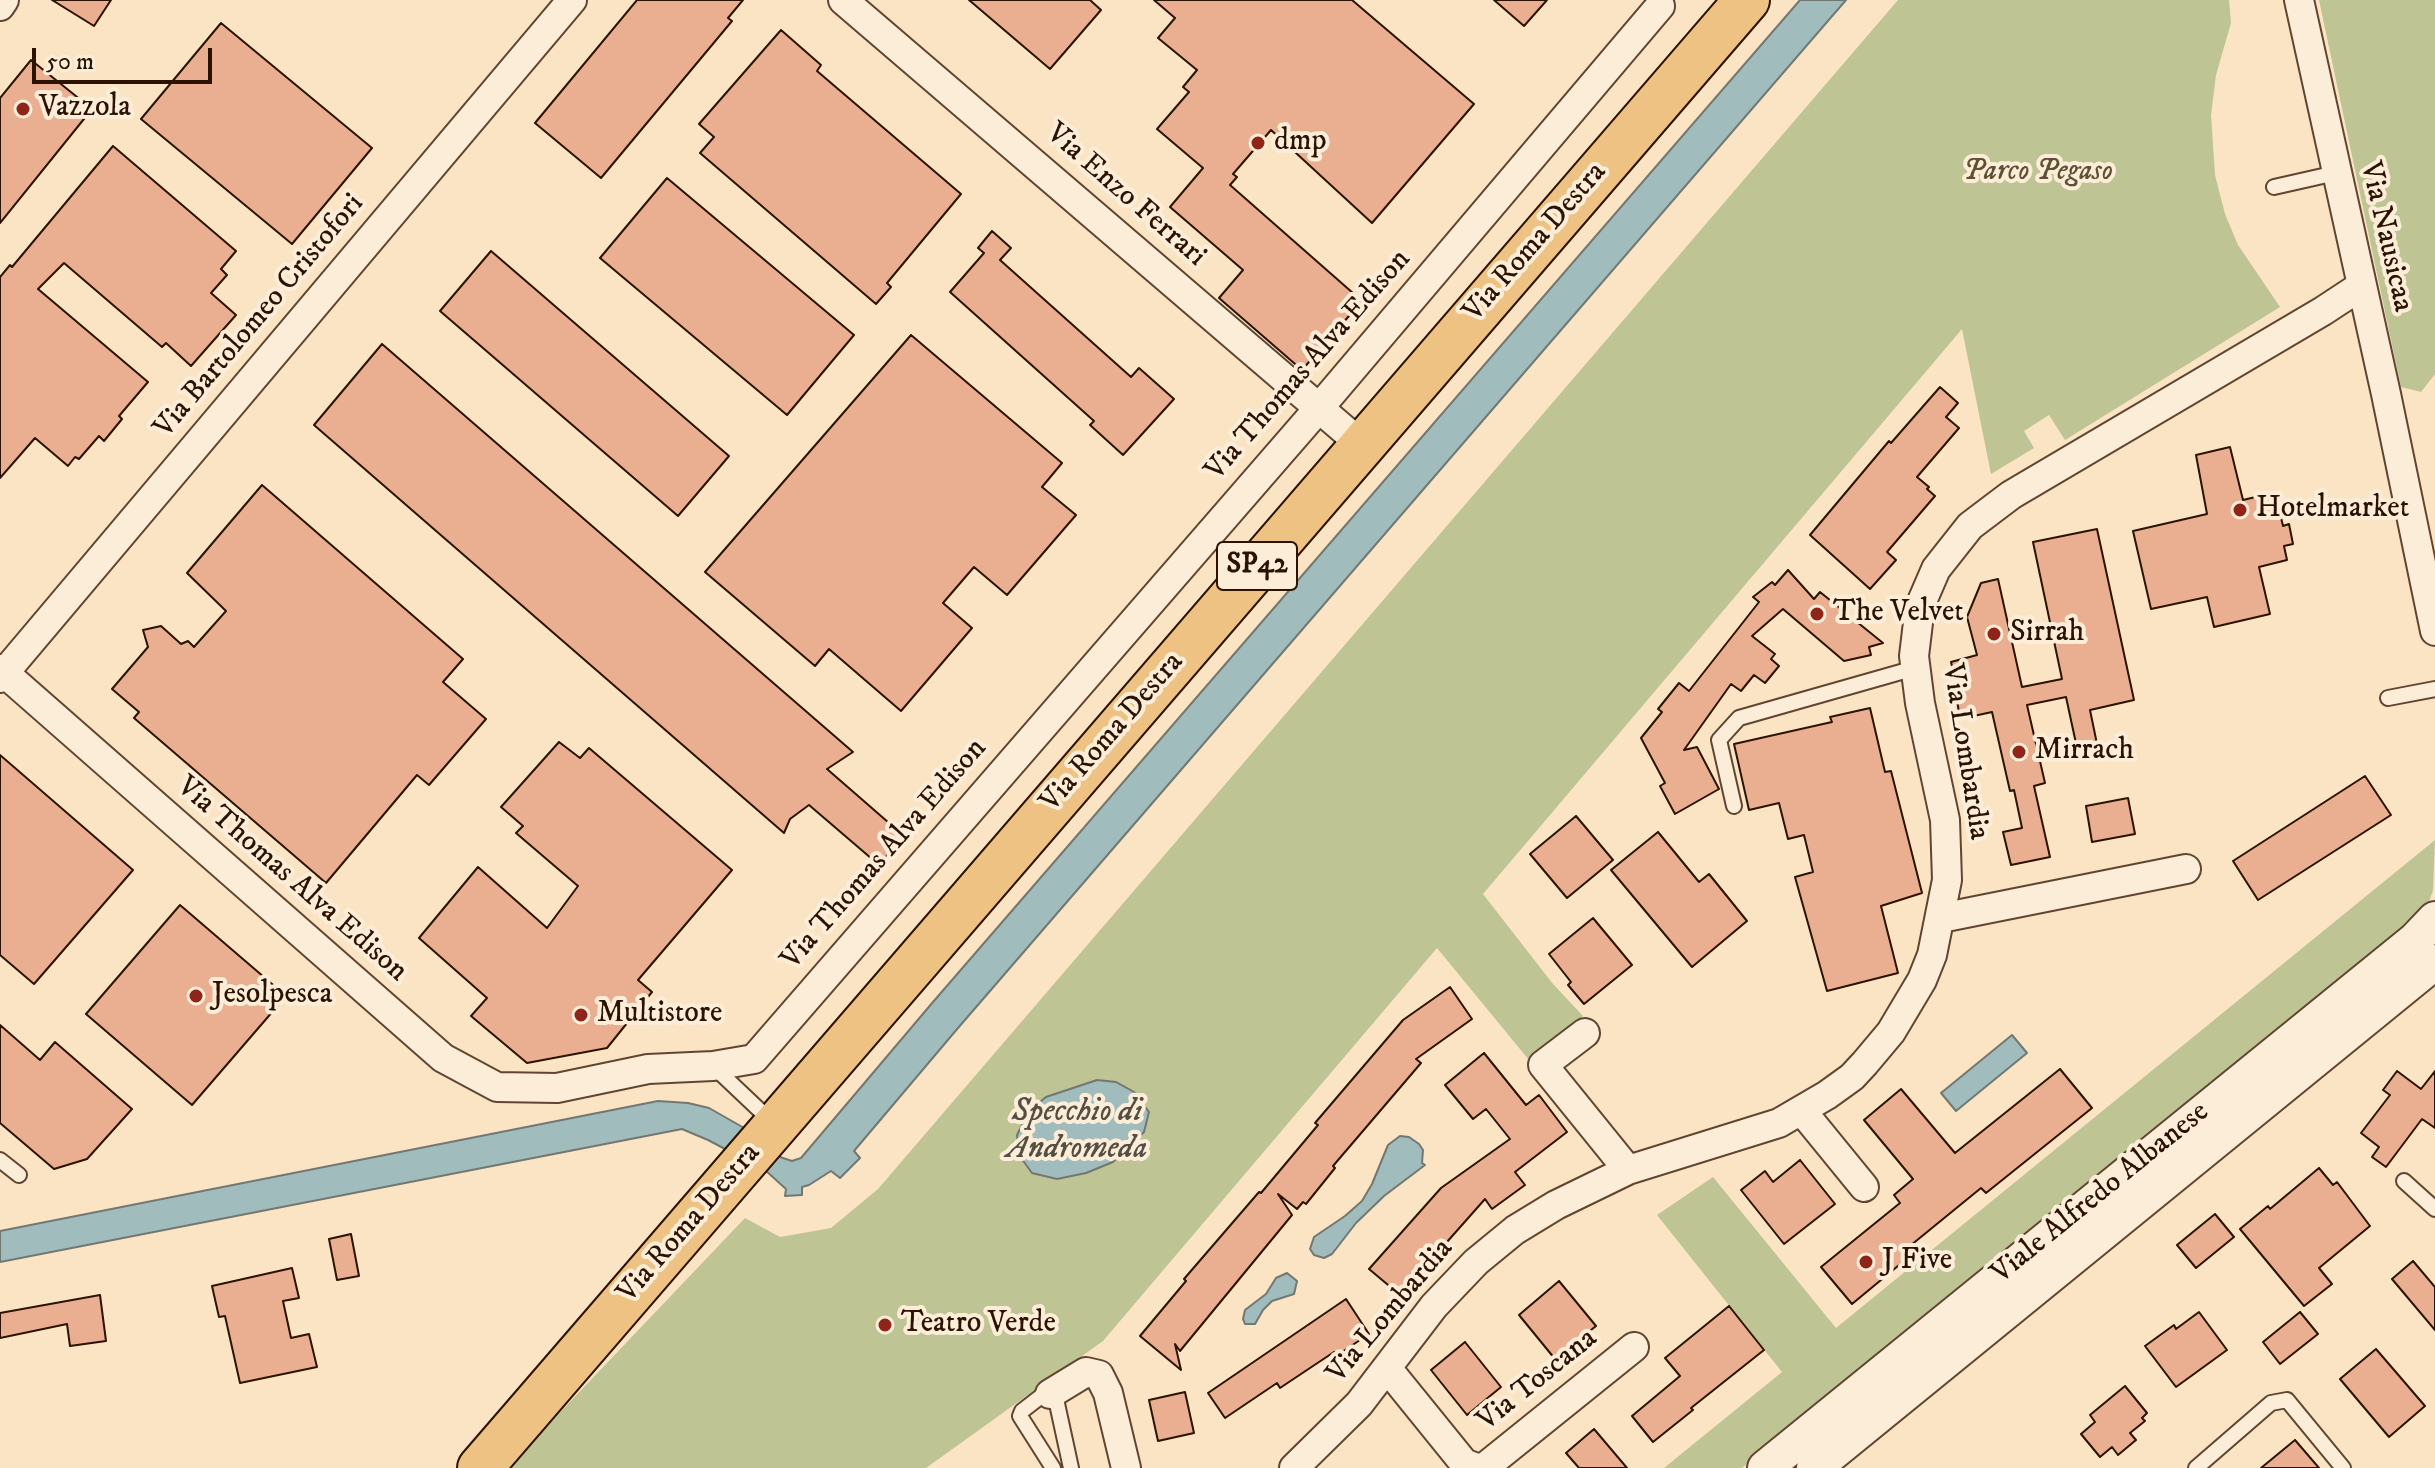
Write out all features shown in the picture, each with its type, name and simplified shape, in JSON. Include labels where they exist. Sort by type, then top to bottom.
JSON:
[{"type":"main road","name":"Via Roma Destra","points":[[480,1468],[1747,0]]},
{"type":"street","points":[[0,6],[4,0]]},
{"type":"street","name":"Via Bartolomeo Cristofori","points":[[1,673],[572,0]]},
{"type":"street","name":"Via Enzo Ferrari","points":[[843,0],[1362,445]]},
{"type":"street","name":"Via Nausicaa","points":[[2299,0],[2435,631]]},
{"type":"street","name":"Via Thomas Alva Edison","points":[[1,673],[443,1058],[497,1087],[557,1088],[648,1069],[713,1066],[754,1059],[1319,408],[1660,6]]},
{"type":"street","name":"Via Lombardia","points":[[1294,1468],[1359,1404],[1434,1306],[1476,1262],[1515,1230],[1556,1205],[1628,1170],[1749,1134],[1802,1111],[1852,1077],[1891,1032],[1922,980],[1941,918],[1947,880],[1945,820],[1915,668],[1915,633],[1926,589],[1949,551],[1987,511],[2361,286]]},
{"type":"street","points":[[2323,311],[2369,320]]},
{"type":"street","points":[[1941,918],[2186,869]]},
{"type":"street","name":"Viale Alfredo Albanese","points":[[1765,1468],[2412,943],[2435,919]]},
{"type":"street","name":"Viale Alfredo Albanese","points":[[1814,1468],[2435,962]]},
{"type":"street","points":[[1585,1033],[1543,1065],[1628,1170]]},
{"type":"street","points":[[1802,1111],[1864,1187]]},
{"type":"street","name":"Via Toscana","points":[[1387,1368],[1464,1463],[1476,1468],[1485,1467],[1634,1347]]},
{"type":"street","points":[[1050,1394],[1086,1372],[1099,1375],[1108,1393],[1125,1466]]},
{"type":"lane","points":[[2274,187],[2336,173]]},
{"type":"lane","points":[[1734,806],[1719,740],[1739,718],[1915,668]]},
{"type":"lane","points":[[2388,698],[2435,689]]},
{"type":"lane","points":[[713,1066],[762,1140]]},
{"type":"lane","points":[[0,1160],[19,1175]]},
{"type":"lane","points":[[2404,1181],[2435,1209]]},
{"type":"lane","points":[[1053,1468],[1020,1416],[1044,1394],[1056,1399],[1071,1468]]},
{"type":"lane","points":[[2196,1468],[2271,1403],[2287,1400],[2343,1468]]},
{"type":"green space","name":"Parco Pegaso","points":[[1898,0],[2229,0],[2231,23],[2216,75],[2211,115],[2215,175],[2225,214],[2238,245],[2280,307],[2065,440],[2049,415],[2024,431],[2034,448],[1991,474],[1962,329],[1483,894],[1553,984],[1583,1016],[1529,1060],[1437,948],[1103,1341],[926,1468],[507,1468],[745,1218],[780,1237],[831,1228],[878,1189]]},
{"type":"green space","points":[[2319,0],[2435,0],[2435,374],[2421,392],[2401,387]]},
{"type":"green space","points":[[2435,840],[2433,890],[2429,902],[2406,926],[1742,1468],[1664,1468],[1782,1372],[1657,1215],[1713,1177],[1836,1328]]},
{"type":"water","points":[[1800,0],[1846,0],[958,1028],[854,1151],[860,1158],[840,1178],[831,1171],[802,1187],[802,1195],[785,1196],[786,1189],[765,1170],[682,1129],[0,1262],[0,1231],[658,1101],[709,1108],[753,1133],[777,1156],[792,1161],[801,1158]]},
{"type":"water","points":[[2012,1035],[2027,1053],[1956,1111],[1941,1093]]},
{"type":"water","name":"Specchio di Andromeda","points":[[1097,1080],[1116,1082],[1134,1092],[1149,1112],[1144,1132],[1113,1162],[1086,1173],[1057,1179],[1032,1173],[1019,1155],[1017,1135],[1029,1111],[1046,1097]]},
{"type":"water","points":[[1400,1136],[1409,1137],[1419,1144],[1425,1165],[1384,1196],[1356,1223],[1332,1254],[1324,1258],[1314,1255],[1310,1249],[1314,1237],[1362,1201],[1388,1145]]},
{"type":"water","points":[[1287,1273],[1297,1281],[1294,1294],[1272,1301],[1255,1324],[1245,1324],[1245,1310],[1266,1294],[1276,1278]]},
{"type":"building","points":[[52,0],[111,0],[94,26]]},
{"type":"building","points":[[637,0],[743,0],[728,18],[732,21],[601,178],[535,123]]},
{"type":"building","points":[[969,0],[1090,0],[1101,10],[1050,69]]},
{"type":"building","points":[[1154,0],[1352,0],[1474,104],[1372,223],[1271,130],[1233,174],[1237,177],[1230,185],[1362,301],[1302,370],[1219,298],[1243,270],[1170,207],[1203,168],[1157,129],[1189,92],[1183,87],[1197,70],[1158,38],[1175,18]]},
{"type":"building","points":[[1494,0],[1547,0],[1524,26]]},
{"type":"building","points":[[221,23],[372,148],[292,244],[141,119]]},
{"type":"building","points":[[781,30],[821,65],[817,71],[961,194],[887,283],[891,287],[876,304],[700,153],[714,137],[699,124]]},
{"type":"building","points":[[31,60],[92,109],[0,223],[0,98]]},
{"type":"building","points":[[113,146],[236,251],[221,269],[227,275],[211,293],[236,315],[191,366],[166,343],[162,347],[64,263],[38,289],[148,382],[119,416],[122,419],[104,441],[99,436],[79,459],[75,457],[68,466],[35,438],[0,478],[0,277],[10,265],[12,267]]},
{"type":"building","points":[[667,178],[854,335],[787,415],[600,258]]},
{"type":"building","points":[[992,231],[1011,248],[1000,260],[1131,377],[1139,368],[1174,399],[1123,455],[1090,425],[1094,421],[950,292],[984,253],[978,248]]},
{"type":"building","points":[[491,251],[729,456],[678,516],[440,311]]},
{"type":"building","points":[[911,335],[1062,463],[1042,487],[1076,515],[1007,595],[974,567],[943,603],[972,628],[901,711],[829,649],[815,666],[705,572]]},
{"type":"building","points":[[382,344],[853,752],[827,769],[904,836],[879,865],[809,805],[790,819],[784,833],[314,425]]},
{"type":"building","points":[[1940,387],[1958,403],[1946,417],[1959,428],[1917,477],[1935,496],[1887,552],[1896,560],[1870,589],[1810,535],[1889,441],[1891,443]]},
{"type":"building","points":[[2230,447],[2243,500],[2268,494],[2271,511],[2279,509],[2283,526],[2289,524],[2293,544],[2284,546],[2287,560],[2259,567],[2270,614],[2214,627],[2207,597],[2151,609],[2133,531],[2207,514],[2196,455]]},
{"type":"building","points":[[262,485],[463,659],[443,682],[486,719],[429,785],[417,775],[326,883],[134,718],[139,712],[112,689],[148,647],[143,630],[161,626],[181,644],[188,641],[194,647],[226,611],[187,573]]},
{"type":"building","points":[[2097,529],[2134,700],[2090,710],[2097,744],[2077,748],[2066,697],[2027,705],[2045,783],[2034,786],[2050,857],[2011,865],[2003,832],[2022,828],[1992,712],[1960,719],[1957,700],[1960,699],[1951,662],[1977,655],[1967,617],[1981,583],[1998,579],[2022,687],[2062,679],[2033,542]]},
{"type":"building","points":[[1788,570],[1814,599],[1820,592],[1883,643],[1869,647],[1871,655],[1844,661],[1783,609],[1752,636],[1775,654],[1771,659],[1779,666],[1765,683],[1754,675],[1741,691],[1731,684],[1684,750],[1697,747],[1719,789],[1675,814],[1660,786],[1665,783],[1641,738],[1662,712],[1658,709],[1679,683],[1689,691],[1759,602],[1753,597],[1772,582],[1775,585]]},
{"type":"building","points":[[1870,708],[1885,772],[1891,771],[1922,893],[1881,906],[1898,973],[1827,991],[1795,877],[1813,872],[1804,835],[1788,839],[1779,803],[1749,810],[1734,744],[1832,722],[1830,717]]},
{"type":"building","points":[[559,742],[580,758],[589,748],[732,870],[638,980],[652,992],[607,1048],[527,1063],[471,1016],[487,998],[419,938],[478,867],[547,928],[578,886],[516,833],[523,826],[501,807]]},
{"type":"building","points":[[0,755],[133,870],[34,984],[0,955]]},
{"type":"building","points":[[2365,776],[2391,815],[2258,900],[2233,861]]},
{"type":"building","points":[[2128,798],[2135,834],[2092,842],[2086,806]]},
{"type":"building","points":[[1576,816],[1613,860],[1567,898],[1530,854]]},
{"type":"building","points":[[1658,832],[1699,882],[1709,874],[1747,921],[1692,967],[1611,870]]},
{"type":"building","points":[[180,905],[286,996],[192,1105],[86,1014]]},
{"type":"building","points":[[1593,918],[1632,965],[1584,1004],[1549,954]]},
{"type":"building","points":[[1450,987],[1472,1019],[1416,1059],[1421,1063],[1333,1166],[1335,1168],[1306,1204],[1303,1202],[1297,1209],[1278,1194],[1292,1215],[1180,1351],[1175,1344],[1181,1370],[1140,1336],[1186,1281],[1184,1279],[1261,1193],[1318,1125],[1315,1123],[1403,1020]]},
{"type":"building","points":[[0,1025],[40,1060],[55,1042],[132,1109],[87,1159],[54,1169],[0,1123]]},
{"type":"building","points":[[1484,1053],[1526,1105],[1539,1095],[1567,1132],[1515,1172],[1525,1185],[1492,1209],[1485,1199],[1400,1295],[1369,1269],[1441,1188],[1510,1139],[1486,1109],[1473,1119],[1445,1085]]},
{"type":"building","points":[[2060,1069],[2092,1108],[1986,1193],[1981,1188],[1905,1250],[1910,1256],[1852,1304],[1821,1267],[1900,1203],[1894,1195],[1913,1179],[1864,1120],[1901,1089],[1955,1153]]},
{"type":"building","points":[[2397,1071],[2421,1089],[2435,1071],[2435,1128],[2422,1119],[2386,1167],[2372,1157],[2379,1147],[2361,1133],[2390,1095],[2383,1090]]},
{"type":"building","points":[[1800,1160],[1835,1204],[1784,1244],[1741,1190],[1765,1171],[1773,1182]]},
{"type":"building","points":[[2319,1168],[2333,1185],[2337,1182],[2370,1226],[2319,1268],[2332,1284],[2304,1306],[2240,1229],[2268,1206],[2270,1209]]},
{"type":"building","points":[[2215,1214],[2234,1237],[2196,1268],[2177,1245]]},
{"type":"building","points":[[351,1234],[359,1276],[337,1280],[329,1239]]},
{"type":"building","points":[[2413,1261],[2435,1287],[2435,1330],[2392,1279]]},
{"type":"building","points":[[292,1268],[299,1298],[283,1301],[291,1338],[309,1334],[317,1367],[240,1383],[225,1316],[219,1317],[212,1286]]},
{"type":"building","points":[[1559,1281],[1596,1326],[1555,1359],[1519,1315]]},
{"type":"building","points":[[100,1295],[106,1341],[70,1346],[67,1324],[0,1338],[0,1313]]},
{"type":"building","points":[[1346,1299],[1369,1334],[1336,1356],[1334,1352],[1280,1388],[1277,1383],[1225,1418],[1208,1393]]},
{"type":"building","points":[[1729,1306],[1764,1350],[1653,1442],[1632,1416],[1680,1376],[1665,1358]]},
{"type":"building","points":[[2199,1312],[2227,1350],[2176,1387],[2145,1346]]},
{"type":"building","points":[[2300,1312],[2318,1334],[2280,1364],[2263,1342]]},
{"type":"building","points":[[1465,1342],[1501,1387],[1467,1415],[1431,1370]]},
{"type":"building","points":[[2376,1349],[2425,1406],[2389,1437],[2340,1379]]},
{"type":"building","points":[[2125,1386],[2147,1413],[2142,1418],[2145,1421],[2130,1433],[2136,1440],[2118,1455],[2112,1447],[2100,1457],[2081,1434],[2095,1422],[2090,1415]]},
{"type":"building","points":[[1185,1392],[1194,1433],[1158,1441],[1149,1400]]},
{"type":"building","points":[[1594,1429],[1627,1468],[1579,1468],[1566,1453]]},
{"type":"building","points":[[2295,1440],[2319,1468],[2261,1468]]},
{"type":"place","name":"Vazzola","points":[[23,109]]},
{"type":"place","name":"dmp","points":[[1258,143]]},
{"type":"place","name":"Hotelmarket","points":[[2240,510]]},
{"type":"place","name":"The Velvet","points":[[1817,614]]},
{"type":"place","name":"Sirrah","points":[[1994,634]]},
{"type":"place","name":"Mirrach","points":[[2019,752]]},
{"type":"place","name":"Jesolpesca","points":[[196,996]]},
{"type":"place","name":"Multistore","points":[[581,1015]]},
{"type":"place","name":"J Five","points":[[1866,1262]]},
{"type":"place","name":"Teatro Verde","points":[[885,1325]]}]
